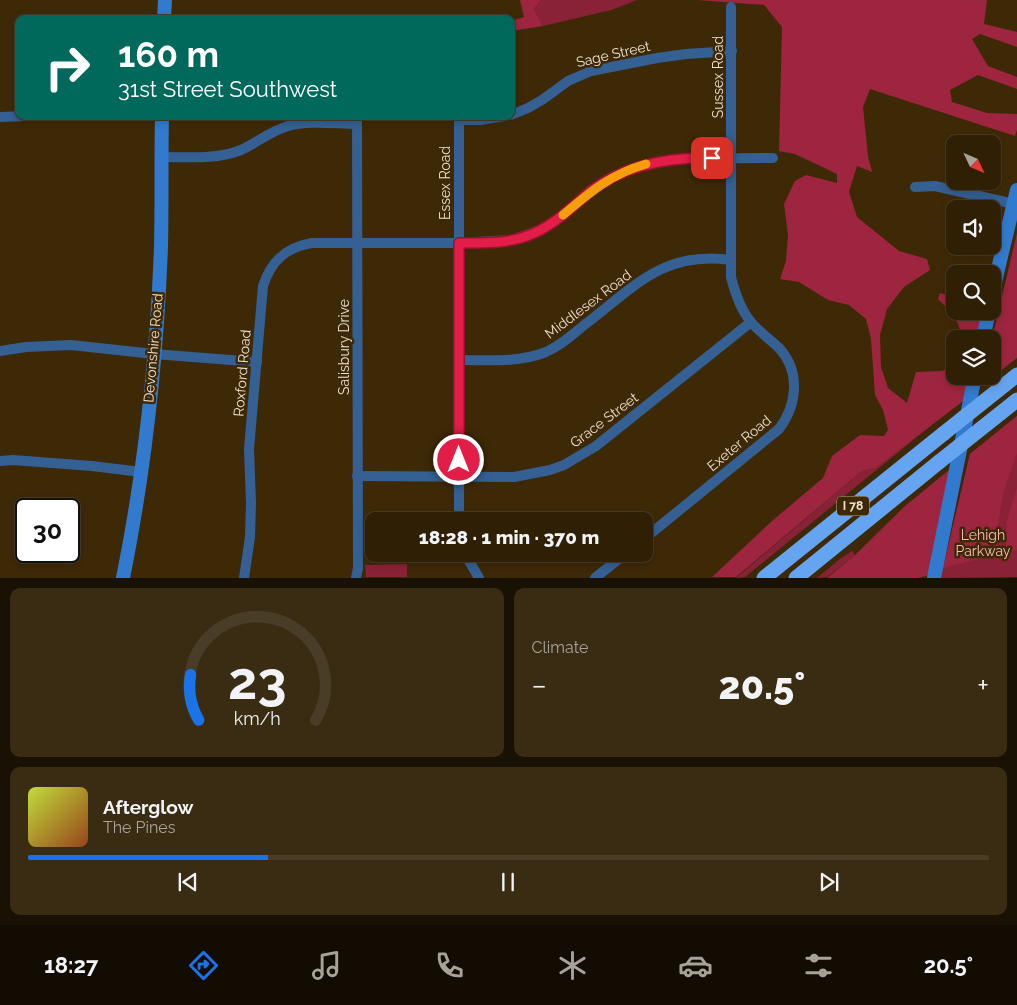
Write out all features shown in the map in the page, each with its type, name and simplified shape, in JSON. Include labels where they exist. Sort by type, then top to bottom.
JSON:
[{"type":"highway","name":"I 78","points":[[764,578],[1017,375]]},
{"type":"highway","name":"I 78","points":[[796,578],[838,542],[1017,400]]},
{"type":"street","points":[[164,0],[164,15]]},
{"type":"street","name":"Sussex Road","points":[[731,7],[730,260],[734,290],[751,322]]},
{"type":"street","name":"Sage Street","points":[[515,113],[542,100],[568,81],[591,71],[686,54],[732,52]]},
{"type":"street","points":[[0,118],[15,117]]},
{"type":"street","name":"Devonshire Road","points":[[123,578],[135,517],[154,354],[161,244],[162,120]]},
{"type":"street","points":[[161,157],[229,154],[251,145],[268,134],[289,126],[357,120]]},
{"type":"street","name":"Salisbury Drive","points":[[356,578],[358,568],[357,120]]},
{"type":"street","name":"Essex Road","points":[[459,120],[459,477]]},
{"type":"street","name":"Roxford Road","points":[[244,578],[250,537],[249,449],[263,286],[266,276],[276,260],[285,252],[301,245],[358,242],[459,243],[512,240],[534,233],[553,222],[604,182],[634,168],[672,159],[773,158]]},
{"type":"street","points":[[915,187],[935,186],[1014,204]]},
{"type":"street","points":[[999,265],[1017,190]]},
{"type":"street","name":"Middlesex Road","points":[[459,360],[506,360],[534,356],[560,344],[658,269],[686,260],[716,258],[730,260]]},
{"type":"street","name":"Grace Street","points":[[357,476],[514,477],[550,470],[578,458],[596,446],[751,322]]},
{"type":"street","name":"Exeter Road","points":[[653,532],[770,438],[786,419],[792,405],[795,389],[790,367],[780,349],[751,322]]},
{"type":"street","points":[[0,351],[26,347],[71,345],[257,362]]},
{"type":"street","points":[[934,578],[973,385]]},
{"type":"street","points":[[0,461],[13,460],[92,466],[141,472]]},
{"type":"street","points":[[459,477],[459,512]]},
{"type":"street","points":[[470,562],[479,578]]},
{"type":"street","points":[[595,578],[615,562]]},
{"type":"green space","points":[[520,0],[541,0],[534,9],[543,26],[515,30],[515,20],[524,17]]},
{"type":"green space","points":[[541,0],[637,0],[611,10],[543,26],[534,9]]},
{"type":"green space","points":[[697,0],[987,0],[984,24],[1017,32],[1017,47],[980,34],[972,39],[988,66],[1017,77],[1017,89],[978,75],[950,90],[952,102],[987,113],[1017,114],[1017,130],[1015,136],[870,89],[863,107],[868,156],[872,172],[857,166],[849,192],[857,217],[899,251],[927,259],[930,270],[904,287],[887,309],[880,335],[881,367],[888,388],[907,403],[916,372],[946,369],[946,385],[969,385],[967,398],[876,468],[862,471],[736,577],[712,577],[772,521],[823,478],[832,456],[860,435],[884,436],[888,430],[883,410],[875,395],[871,339],[866,319],[849,305],[828,300],[799,282],[780,279],[786,261],[788,235],[784,204],[795,181],[806,175],[837,183],[837,174],[795,154],[779,151],[782,27],[764,5]]},
{"type":"green space","points":[[1017,233],[1017,358],[1001,370],[1001,330],[994,330],[996,320],[1001,320],[1001,301]]},
{"type":"green space","points":[[940,293],[946,295],[946,308],[938,299]]},
{"type":"green space","points":[[956,320],[982,320],[980,330],[960,330]]},
{"type":"green space","name":"Lehigh Parkway","points":[[1017,416],[1017,577],[941,578],[970,454]]},
{"type":"green space","name":"Lehigh Parkway","points":[[1017,416],[1017,453],[1003,493],[998,525],[997,554],[943,568],[970,454]]},
{"type":"green space","points":[[934,423],[745,577],[736,578],[862,471],[876,468]]},
{"type":"green space","points":[[949,470],[930,575],[918,578],[827,578],[855,555],[905,506]]},
{"type":"green space","points":[[1017,488],[1017,550],[1006,552],[1007,520]]},
{"type":"green space","points":[[852,551],[855,555],[827,577],[817,578],[840,559]]},
{"type":"green space","points":[[407,564],[407,577],[366,577],[365,565]]},
{"type":"slow traffic","points":[[563,215],[592,191],[617,174],[646,164]]},
{"type":"route","points":[[459,460],[459,243],[498,242],[527,236],[553,222],[604,182],[617,174],[634,168],[672,159],[712,158]]}]
